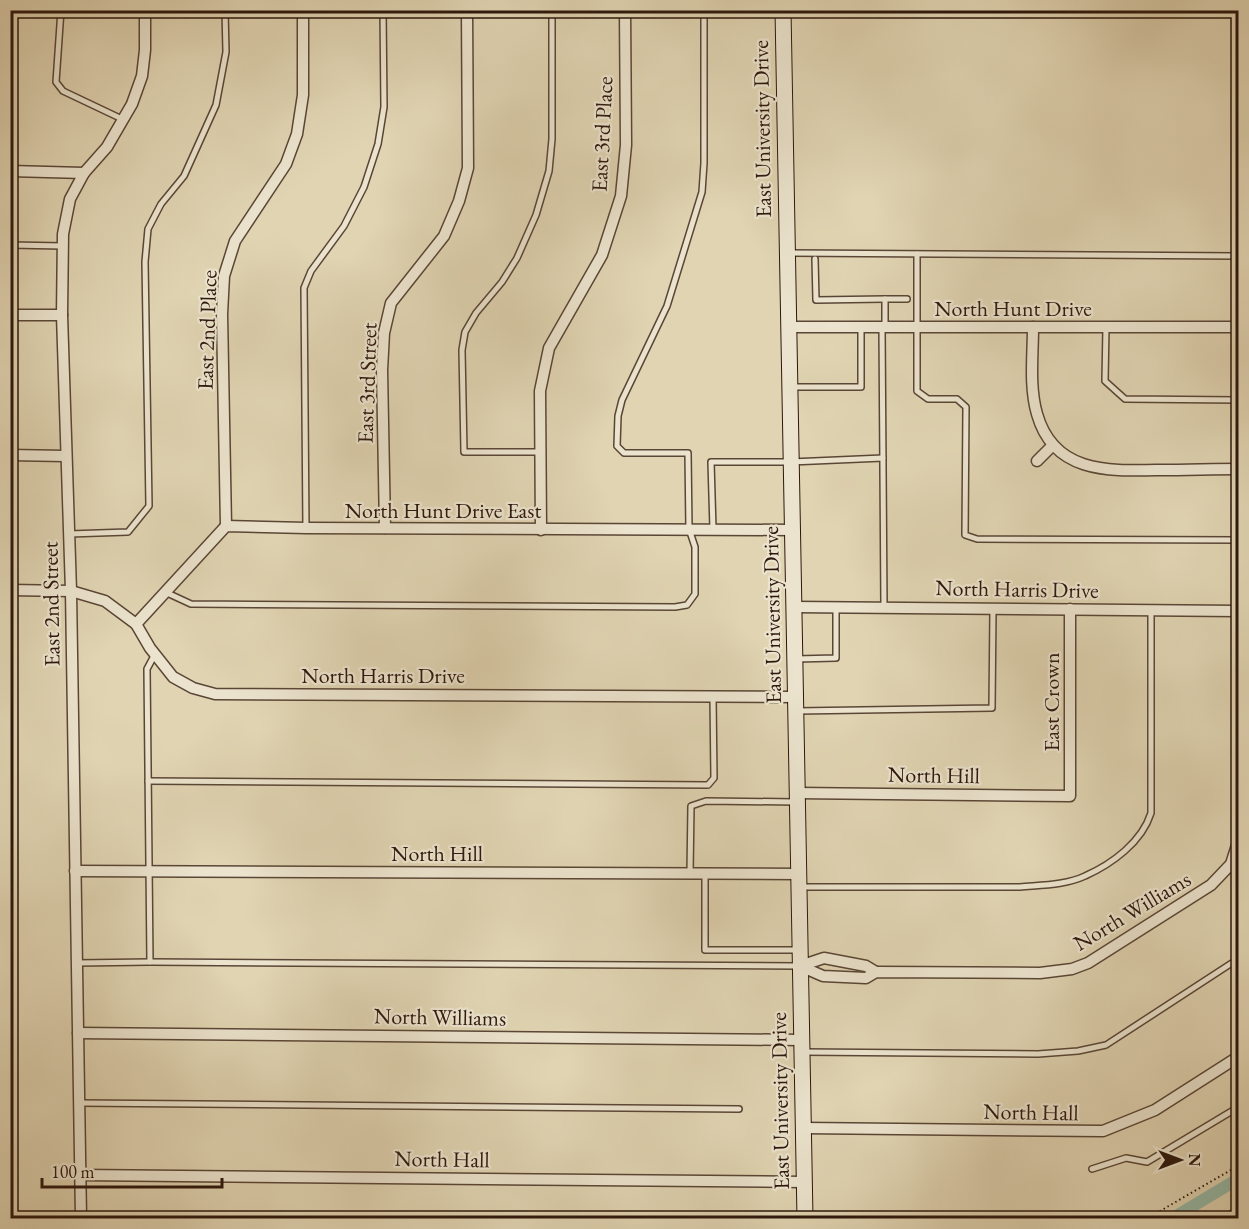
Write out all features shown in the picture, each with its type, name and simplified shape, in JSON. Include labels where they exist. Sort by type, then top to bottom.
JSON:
[{"type":"main road","name":"East University Drive","points":[[783,10],[805,1218]]},
{"type":"street","name":"East 2nd Street","points":[[81,1218],[71,591],[62,315],[63,234],[70,199],[84,173],[106,147],[132,104],[142,76],[145,50],[145,10]]},
{"type":"street","name":"East 2nd Place","points":[[226,526],[222,314],[224,276],[235,241],[286,164],[297,134],[303,95],[303,10]]},
{"type":"street","name":"East 3rd Street","points":[[385,528],[382,370],[384,333],[391,303],[444,236],[459,201],[468,168],[467,10]]},
{"type":"street","name":"East 3rd Place","points":[[541,530],[540,391],[549,348],[602,255],[621,196],[626,145],[625,10]]},
{"type":"street","points":[[10,171],[84,173]]},
{"type":"street","points":[[10,315],[62,315]]},
{"type":"street","name":"North Hunt Drive","points":[[788,327],[1239,327]]},
{"type":"street","points":[[1034,327],[1036,413],[1045,437],[1064,456],[1086,467],[1119,471],[1239,469]]},
{"type":"street","points":[[1037,461],[1053,445]]},
{"type":"street","points":[[10,455],[65,456]]},
{"type":"street","name":"North Hunt Drive East","points":[[226,526],[793,530]]},
{"type":"street","points":[[136,624],[226,526]]},
{"type":"street","name":"North Harris Drive","points":[[10,590],[71,591],[105,601],[136,624],[173,677],[193,688],[215,694],[713,697],[796,704]]},
{"type":"street","name":"North Harris Drive","points":[[794,607],[1239,611]]},
{"type":"street","name":"East Crown","points":[[1070,609],[1070,796]]},
{"type":"street","name":"North Hill","points":[[797,798],[1070,796]]},
{"type":"street","name":"North Williams","points":[[800,966],[824,958],[866,966],[876,972],[1040,973],[1072,969],[1088,963],[1211,885],[1231,864],[1239,842]]},
{"type":"street","name":"North Hill","points":[[75,871],[705,873],[799,880]]},
{"type":"street","name":"North Williams","points":[[800,966],[823,976],[866,978],[876,972]]},
{"type":"street","name":"North Williams","points":[[78,1033],[801,1046]]},
{"type":"street","name":"North Hall","points":[[803,1128],[1103,1131],[1155,1110],[1239,1057]]},
{"type":"street","name":"North Hall","points":[[80,1174],[804,1182]]},
{"type":"lane","points":[[61,10],[56,82],[63,91],[123,120]]},
{"type":"lane","points":[[69,534],[128,532],[149,506],[145,262],[148,229],[161,204],[184,176],[216,105],[226,52],[225,10]]},
{"type":"lane","points":[[306,528],[304,288],[311,271],[344,226],[364,187],[378,144],[384,107],[383,10]]},
{"type":"lane","points":[[540,452],[464,452],[462,350],[465,332],[476,313],[502,282],[517,258],[536,215],[549,171],[552,139],[552,10]]},
{"type":"lane","points":[[164,592],[191,604],[675,607],[687,605],[695,594],[695,547],[689,529],[688,453],[624,453],[617,446],[618,416],[622,400],[667,306],[702,192],[704,10]]},
{"type":"lane","points":[[10,245],[63,246]]},
{"type":"lane","points":[[787,253],[1239,256]]},
{"type":"lane","points":[[917,254],[917,391],[928,399],[957,399],[966,407],[965,535],[977,539],[1239,540]]},
{"type":"lane","points":[[815,259],[816,300],[907,299]]},
{"type":"lane","points":[[884,607],[885,299]]},
{"type":"lane","points":[[789,387],[861,387],[861,327]]},
{"type":"lane","points":[[1106,327],[1105,381],[1125,399],[1239,400]]},
{"type":"lane","points":[[713,530],[711,462],[791,462],[883,458]]},
{"type":"lane","points":[[795,658],[836,658],[836,607]]},
{"type":"lane","points":[[796,704],[992,708],[993,608]]},
{"type":"lane","points":[[799,880],[1020,887],[1084,877],[1113,860],[1146,828],[1151,813],[1151,609]]},
{"type":"lane","points":[[150,962],[147,871],[147,669],[155,654]]},
{"type":"lane","points":[[148,781],[708,785],[714,778],[713,697]]},
{"type":"lane","points":[[690,873],[691,806],[706,801],[797,798]]},
{"type":"lane","points":[[705,873],[705,950],[800,950]]},
{"type":"lane","points":[[801,1046],[1038,1054],[1078,1051],[1106,1045],[1239,959]]},
{"type":"lane","points":[[77,963],[800,966]]},
{"type":"lane","points":[[79,1103],[739,1109]]},
{"type":"lane","points":[[1092,1169],[1126,1158],[1148,1162],[1232,1111]]},
{"type":"path","points":[[1148,1218],[1239,1166]]},
{"type":"path","points":[[1218,1218],[1239,1206]]},
{"type":"waterway","points":[[1173,1218],[1238,1179]]}]
